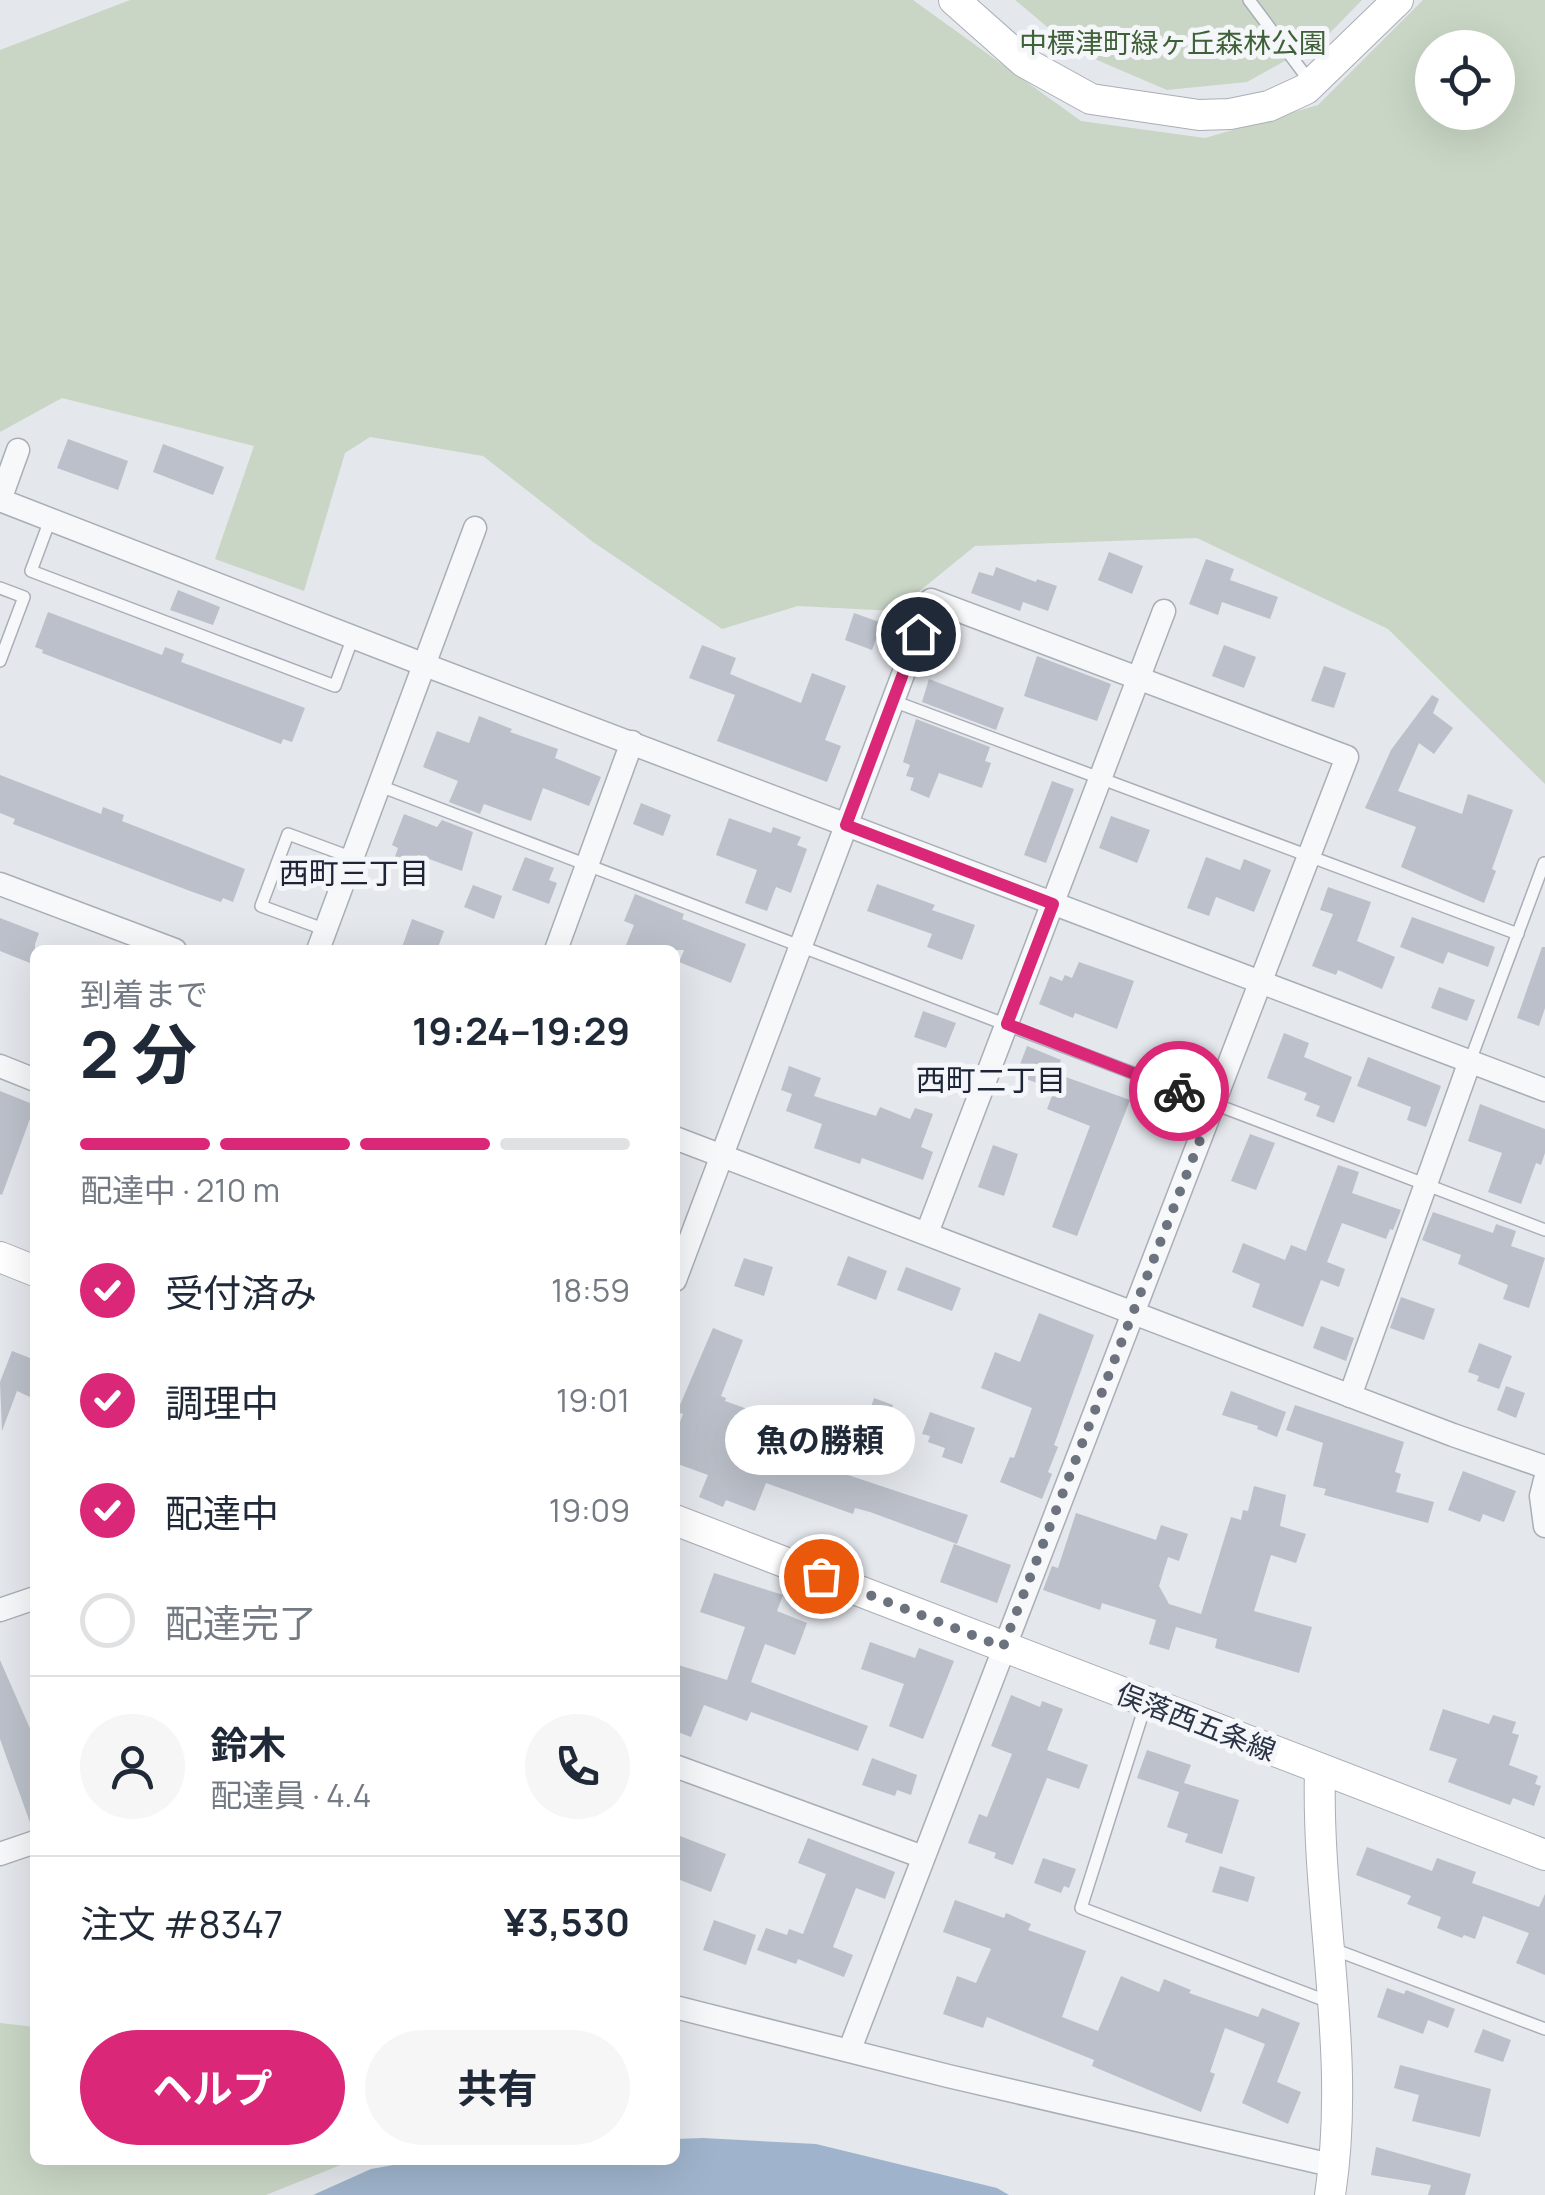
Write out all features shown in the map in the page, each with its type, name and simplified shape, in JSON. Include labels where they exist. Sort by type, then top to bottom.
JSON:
[{"type":"main road","points":[[954,0],[1024,62],[1092,99],[1172,112],[1230,114],[1269,106],[1306,89],[1398,0]]},
{"type":"main road","points":[[0,1258],[30,1269]]},
{"type":"main road","name":"俣落西五条線","points":[[680,1522],[1545,1856]]},
{"type":"main road","points":[[1320,1770],[1318,1810],[1333,2004],[1333,2180]]},
{"type":"street","points":[[18,450],[0,500],[1545,1090]]},
{"type":"street","points":[[322,940],[475,528]]},
{"type":"street","points":[[680,1267],[931,600],[1348,757],[850,2050]]},
{"type":"street","points":[[927,1233],[1164,612]]},
{"type":"street","points":[[558,945],[632,742]]},
{"type":"street","points":[[0,884],[163,945]]},
{"type":"street","points":[[1350,1396],[1470,1062]]},
{"type":"street","points":[[0,1066],[30,1078]]},
{"type":"street","points":[[680,1140],[1545,1467]]},
{"type":"street","points":[[1545,1480],[1541,1496],[1545,1526]]},
{"type":"street","points":[[0,1610],[30,1600]]},
{"type":"street","points":[[680,1768],[923,1856]]},
{"type":"street","points":[[2,1848],[30,1843]]},
{"type":"street","points":[[680,2008],[1333,2180]]},
{"type":"lane","points":[[1250,0],[1310,83]]},
{"type":"lane","points":[[50,520],[30,572],[335,686],[353,637]]},
{"type":"lane","points":[[0,588],[24,596],[0,661]]},
{"type":"lane","points":[[893,702],[1518,934]]},
{"type":"lane","points":[[380,786],[1545,1230]]},
{"type":"lane","points":[[322,940],[261,906],[288,834],[353,858]]},
{"type":"lane","points":[[1470,1062],[1544,864]]},
{"type":"lane","points":[[1146,1702],[1081,1908],[1333,2004]]},
{"type":"lane","points":[[1329,1948],[1545,2029]]},
{"type":"green space","points":[[130,0],[913,0],[1081,121],[1205,138],[1318,105],[1423,0],[1545,0],[1545,784],[1388,629],[1197,538],[975,546],[895,611],[798,606],[722,629],[593,542],[483,456],[370,437],[345,453],[304,591],[215,559],[254,446],[62,398],[0,432],[0,50]]},
{"type":"green space","name":"中標津町緑ヶ丘森林公園","points":[[1015,0],[1362,0],[1324,39],[1247,82],[1167,90],[1076,51]]},
{"type":"green space","points":[[0,2023],[30,2026],[30,2165],[341,2165],[266,2195],[0,2195]]},
{"type":"water","points":[[680,2139],[816,2144],[997,2188],[1009,2195],[313,2195],[371,2169],[393,2165],[680,2165]]},
{"type":"building","points":[[68,439],[128,461],[118,490],[57,468]]},
{"type":"building","points":[[163,444],[224,467],[213,495],[153,472]]},
{"type":"building","points":[[1109,552],[1143,566],[1132,594],[1098,580]]},
{"type":"building","points":[[1206,559],[1234,569],[1230,580],[1278,597],[1270,619],[1222,602],[1218,615],[1189,604]]},
{"type":"building","points":[[996,567],[1057,586],[1048,611],[1023,602],[1020,611],[971,593],[979,572],[993,576]]},
{"type":"building","points":[[178,590],[220,607],[213,625],[170,610]]},
{"type":"building","points":[[48,612],[162,655],[165,647],[184,654],[181,662],[305,708],[292,742],[283,739],[281,744],[42,653],[35,647]]},
{"type":"building","points":[[854,613],[882,623],[872,650],[845,640]]},
{"type":"building","points":[[702,645],[736,658],[730,674],[801,703],[812,673],[846,686],[825,740],[841,746],[827,782],[717,741],[735,695],[689,678]]},
{"type":"building","points":[[1224,645],[1256,657],[1244,688],[1212,676]]},
{"type":"building","points":[[1037,656],[1111,684],[1097,721],[1024,696]]},
{"type":"building","points":[[1324,666],[1346,673],[1334,708],[1311,701]]},
{"type":"building","points":[[929,679],[1004,708],[996,730],[922,702]]},
{"type":"building","points":[[1432,695],[1439,699],[1433,713],[1453,728],[1434,754],[1419,743],[1398,791],[1462,814],[1468,794],[1513,810],[1484,903],[1401,867],[1416,827],[1365,808],[1391,750]]},
{"type":"building","points":[[479,716],[558,749],[555,758],[601,777],[589,806],[543,788],[531,821],[484,804],[480,814],[449,802],[458,781],[423,767],[437,731],[469,743]]},
{"type":"building","points":[[916,719],[990,747],[985,761],[991,763],[982,788],[939,773],[929,798],[910,790],[914,778],[906,776],[910,765],[903,762]]},
{"type":"building","points":[[0,775],[101,814],[103,807],[124,815],[122,821],[245,869],[233,902],[223,898],[221,902],[13,824],[15,819],[0,813]]},
{"type":"building","points":[[1052,781],[1074,789],[1046,863],[1024,855]]},
{"type":"building","points":[[641,803],[671,815],[663,836],[633,824]]},
{"type":"building","points":[[404,814],[437,827],[442,820],[473,832],[462,871],[418,855],[411,872],[392,865],[398,848],[392,845]]},
{"type":"building","points":[[1111,816],[1150,830],[1137,863],[1099,848]]},
{"type":"building","points":[[729,818],[771,833],[773,827],[801,837],[797,845],[807,849],[791,893],[776,887],[767,911],[745,903],[757,870],[716,855]]},
{"type":"building","points":[[525,857],[554,868],[549,880],[557,883],[549,904],[512,890]]},
{"type":"building","points":[[1206,857],[1240,870],[1244,859],[1271,870],[1254,912],[1216,897],[1209,916],[1187,908]]},
{"type":"building","points":[[877,884],[935,905],[932,910],[975,925],[962,960],[927,947],[932,934],[867,911]]},
{"type":"building","points":[[473,885],[502,896],[494,919],[464,907]]},
{"type":"building","points":[[1328,887],[1371,902],[1357,941],[1395,957],[1382,989],[1338,970],[1336,975],[1312,966],[1333,914],[1320,910]]},
{"type":"building","points":[[635,894],[684,914],[682,919],[746,944],[731,983],[680,962],[684,950],[680,950],[680,945],[626,945],[634,925],[624,921]]},
{"type":"building","points":[[1412,917],[1495,947],[1488,967],[1448,952],[1443,964],[1400,947]]},
{"type":"building","points":[[0,918],[39,933],[35,945],[30,945],[30,963],[0,951]]},
{"type":"building","points":[[412,919],[444,931],[439,945],[403,945]]},
{"type":"building","points":[[1542,947],[1545,1008],[1539,1026],[1517,1018]]},
{"type":"building","points":[[1079,962],[1134,981],[1117,1029],[1039,1004],[1050,976],[1062,981],[1065,975],[1072,978]]},
{"type":"building","points":[[1439,987],[1475,1000],[1467,1021],[1431,1008]]},
{"type":"building","points":[[923,1011],[956,1023],[946,1048],[914,1037]]},
{"type":"building","points":[[1284,1033],[1309,1043],[1304,1057],[1352,1077],[1334,1123],[1316,1116],[1320,1106],[1304,1100],[1307,1093],[1267,1078]]},
{"type":"building","points":[[1027,1046],[1061,1060],[1050,1088],[1016,1075]]},
{"type":"building","points":[[1368,1057],[1441,1086],[1426,1127],[1407,1120],[1411,1107],[1357,1086]]},
{"type":"building","points":[[789,1066],[821,1078],[814,1096],[876,1116],[880,1107],[910,1119],[915,1108],[933,1114],[921,1147],[933,1152],[923,1180],[862,1158],[860,1164],[814,1148],[822,1124],[786,1111],[792,1094],[781,1090]]},
{"type":"building","points":[[1060,1075],[1130,1100],[1077,1236],[1052,1227],[1090,1126],[1047,1109]]},
{"type":"building","points":[[0,1091],[30,1103],[30,1119],[0,1194]]},
{"type":"building","points":[[1480,1104],[1545,1129],[1545,1153],[1541,1165],[1536,1163],[1521,1204],[1488,1192],[1502,1153],[1468,1141]]},
{"type":"building","points":[[1250,1134],[1275,1143],[1256,1190],[1231,1181]]},
{"type":"building","points":[[993,1145],[1018,1154],[1004,1196],[978,1187]]},
{"type":"building","points":[[1338,1165],[1359,1172],[1352,1193],[1401,1210],[1393,1230],[1386,1239],[1342,1223],[1327,1262],[1345,1269],[1339,1287],[1321,1280],[1303,1327],[1252,1307],[1260,1284],[1232,1272],[1243,1243],[1285,1260],[1291,1245],[1306,1251]]},
{"type":"building","points":[[1433,1212],[1493,1233],[1496,1224],[1516,1231],[1511,1246],[1545,1258],[1529,1308],[1503,1299],[1508,1285],[1458,1264],[1461,1255],[1422,1240]]},
{"type":"building","points":[[848,1256],[887,1271],[876,1300],[837,1285]]},
{"type":"building","points":[[744,1258],[773,1267],[764,1296],[734,1286]]},
{"type":"building","points":[[906,1267],[961,1288],[952,1311],[897,1290]]},
{"type":"building","points":[[1401,1297],[1435,1309],[1424,1340],[1390,1328]]},
{"type":"building","points":[[1039,1313],[1094,1335],[1054,1445],[1058,1447],[1048,1472],[1052,1474],[1042,1499],[1000,1482],[1010,1457],[1014,1458],[1032,1408],[981,1388],[995,1352],[1020,1362]]},
{"type":"building","points":[[1321,1326],[1354,1338],[1346,1361],[1313,1348]]},
{"type":"building","points":[[713,1328],[743,1340],[721,1396],[725,1401],[778,1420],[767,1448],[968,1515],[957,1544],[870,1512],[855,1508],[853,1514],[766,1483],[755,1511],[726,1500],[723,1507],[699,1497],[708,1475],[680,1465],[680,1405]]},
{"type":"building","points":[[1479,1343],[1512,1356],[1499,1389],[1477,1381],[1479,1376],[1468,1372]]},
{"type":"building","points":[[12,1351],[30,1358],[30,1397],[17,1391],[2,1431],[0,1382]]},
{"type":"building","points":[[1506,1386],[1525,1393],[1516,1418],[1497,1410]]},
{"type":"building","points":[[1231,1391],[1286,1412],[1277,1437],[1257,1429],[1258,1426],[1222,1415]]},
{"type":"building","points":[[874,1398],[893,1405],[879,1446],[860,1439]]},
{"type":"building","points":[[1295,1405],[1404,1442],[1395,1472],[1401,1474],[1396,1492],[1434,1502],[1428,1523],[1324,1495],[1326,1489],[1313,1486],[1323,1443],[1286,1430]]},
{"type":"building","points":[[930,1412],[975,1428],[962,1464],[942,1457],[945,1448],[928,1442],[930,1436],[922,1434]]},
{"type":"building","points":[[1463,1471],[1516,1491],[1504,1522],[1483,1514],[1480,1522],[1448,1510]]},
{"type":"building","points":[[1254,1486],[1286,1495],[1280,1526],[1306,1534],[1296,1563],[1271,1555],[1254,1611],[1312,1627],[1299,1673],[1215,1648],[1217,1639],[1176,1627],[1169,1650],[1149,1644],[1156,1620],[1102,1603],[1100,1610],[1043,1590],[1052,1566],[1058,1568],[1076,1513],[1156,1540],[1161,1525],[1188,1534],[1179,1561],[1168,1557],[1159,1586],[1169,1604],[1201,1614],[1231,1517],[1241,1520],[1243,1510],[1248,1511]]},
{"type":"building","points":[[954,1544],[1011,1565],[997,1603],[940,1582]]},
{"type":"building","points":[[714,1573],[783,1595],[777,1611],[807,1623],[795,1655],[765,1644],[751,1682],[868,1726],[858,1751],[751,1712],[747,1721],[704,1705],[691,1737],[680,1733],[680,1666],[727,1680],[745,1627],[700,1612]]},
{"type":"building","points":[[870,1642],[915,1658],[919,1648],[954,1661],[923,1739],[889,1726],[904,1684],[861,1669]]},
{"type":"building","points":[[0,1660],[30,1729],[30,1822],[0,1739]]},
{"type":"building","points":[[1011,1695],[1040,1707],[1042,1701],[1063,1709],[1047,1750],[1088,1765],[1079,1789],[1047,1778],[1013,1865],[994,1858],[996,1853],[968,1843],[979,1814],[987,1817],[1012,1754],[991,1746]]},
{"type":"building","points":[[1443,1709],[1489,1724],[1493,1715],[1516,1722],[1512,1733],[1519,1735],[1509,1765],[1538,1776],[1535,1784],[1541,1786],[1534,1806],[1513,1798],[1510,1805],[1448,1782],[1457,1759],[1429,1750]]},
{"type":"building","points":[[1147,1750],[1191,1765],[1184,1783],[1239,1800],[1222,1854],[1185,1842],[1188,1834],[1167,1827],[1179,1792],[1137,1778]]},
{"type":"building","points":[[872,1758],[917,1775],[911,1795],[897,1790],[895,1796],[862,1785]]},
{"type":"building","points":[[680,1836],[726,1854],[711,1892],[680,1880]]},
{"type":"building","points":[[808,1838],[895,1872],[885,1899],[856,1888],[833,1947],[853,1955],[844,1977],[798,1959],[796,1964],[757,1950],[766,1928],[787,1935],[789,1929],[803,1934],[826,1874],[798,1863]]},
{"type":"building","points":[[1367,1847],[1432,1871],[1437,1858],[1476,1872],[1472,1883],[1539,1907],[1545,1894],[1545,1975],[1516,1963],[1529,1933],[1483,1916],[1475,1939],[1464,1935],[1462,1938],[1437,1928],[1441,1917],[1407,1904],[1411,1896],[1356,1875]]},
{"type":"building","points":[[1043,1858],[1076,1869],[1069,1888],[1064,1886],[1061,1893],[1034,1883]]},
{"type":"building","points":[[1220,1866],[1255,1877],[1248,1902],[1212,1892]]},
{"type":"building","points":[[955,1900],[1004,1918],[1006,1913],[1031,1924],[1028,1930],[1086,1951],[1062,2017],[1098,2031],[1121,1976],[1159,1992],[1164,1979],[1191,1990],[1189,1993],[1258,2017],[1262,2008],[1300,2023],[1277,2082],[1301,2092],[1288,2124],[1242,2103],[1265,2044],[1225,2028],[1210,2072],[1215,2074],[1201,2112],[1092,2066],[1094,2060],[987,2017],[983,2028],[943,2014],[957,1976],[976,1983],[991,1949],[943,1932]]},
{"type":"building","points":[[714,1920],[756,1935],[746,1965],[703,1950]]},
{"type":"building","points":[[1387,1988],[1404,1994],[1406,1990],[1455,2009],[1448,2028],[1428,2020],[1423,2034],[1377,2017]]},
{"type":"building","points":[[1483,2029],[1511,2040],[1503,2062],[1474,2052]]},
{"type":"building","points":[[1400,2065],[1491,2089],[1480,2137],[1412,2121],[1419,2095],[1394,2088]]},
{"type":"building","points":[[1376,2147],[1471,2174],[1465,2195],[1428,2195],[1431,2185],[1371,2175]]},
{"type":"way so far","points":[[821,1576],[1003,1647],[1214,1104],[1179,1091]]},
{"type":"place","name":"魚の勝頼","points":[[821,1576]]},
{"type":"district","name":"西町三丁目","points":[[354,874]]},
{"type":"district","name":"西町二丁目","points":[[991,1081]]},
{"type":"route","points":[[918,634],[846,825],[1053,904],[1007,1024],[1179,1091]]}]
